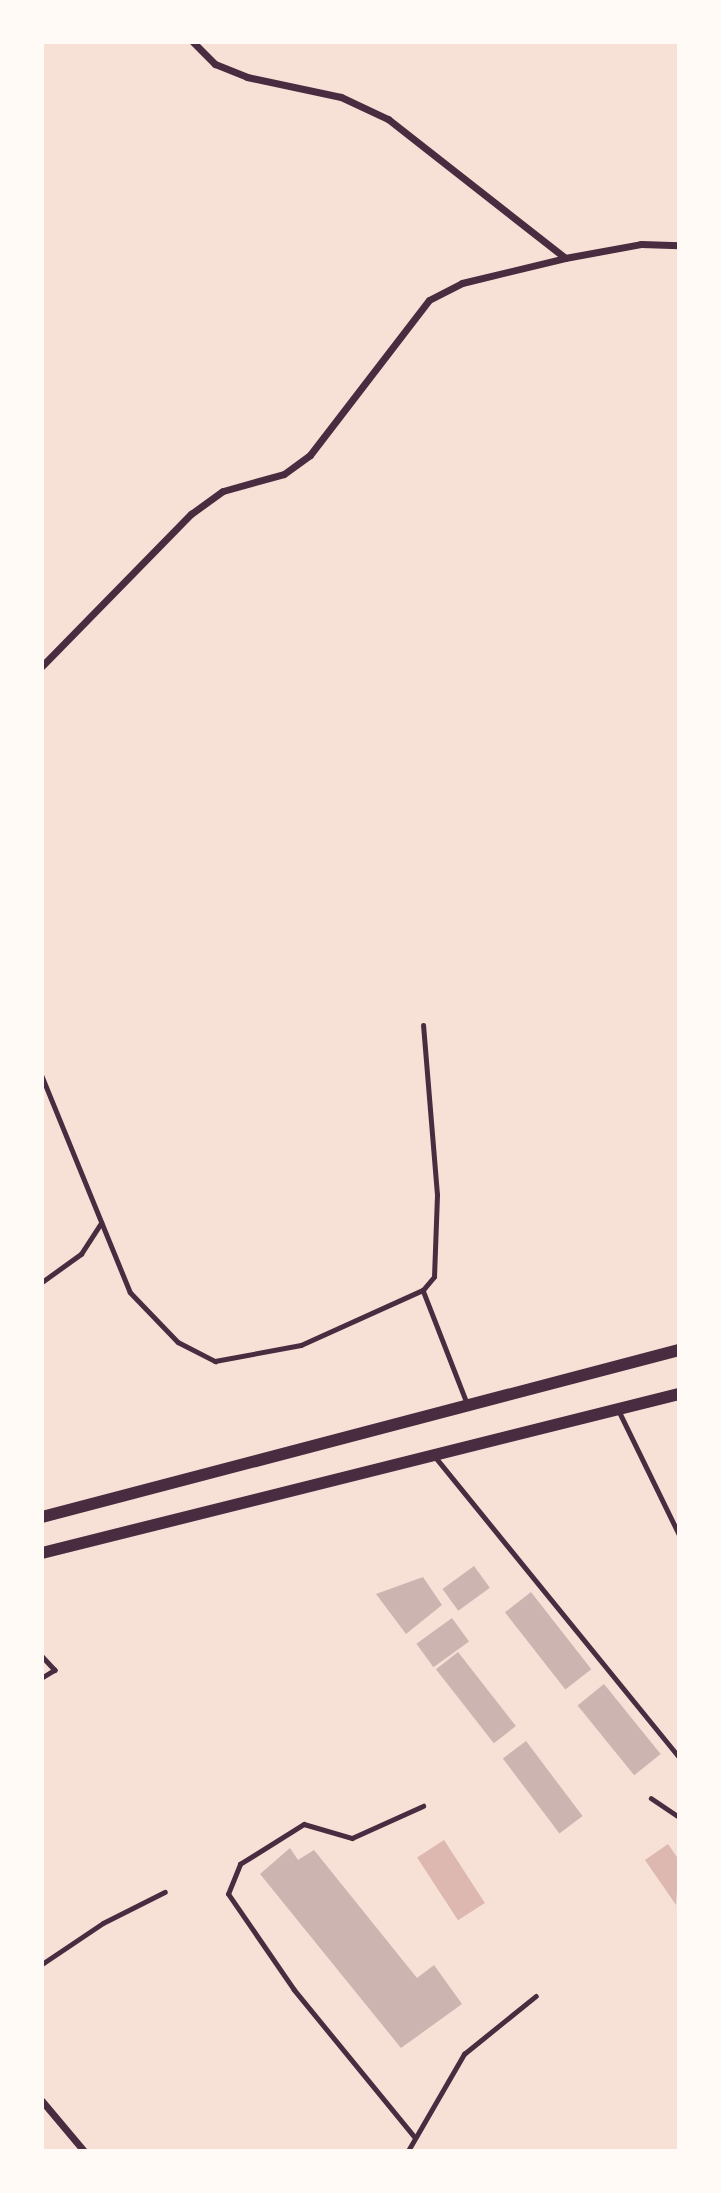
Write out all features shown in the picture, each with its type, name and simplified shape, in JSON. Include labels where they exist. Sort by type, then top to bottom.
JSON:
[{"type":"main road","points":[[42,1517],[679,1350]]},
{"type":"main road","points":[[42,1553],[437,1460],[679,1394]]},
{"type":"street","points":[[193,42],[215,64],[247,77],[341,97],[388,119],[565,258]]},
{"type":"street","points":[[42,666],[191,514],[223,491],[284,474],[310,456],[429,299],[462,283],[565,258],[642,244],[679,245]]},
{"type":"street","points":[[42,2101],[85,2151]]},
{"type":"lane","points":[[42,1076],[130,1292],[177,1342],[215,1361],[301,1345],[423,1290],[438,1257],[423,1026]]},
{"type":"lane","points":[[42,1282],[81,1254],[102,1222]]},
{"type":"lane","points":[[423,1290],[469,1407]]},
{"type":"lane","points":[[619,1410],[679,1535]]},
{"type":"lane","points":[[437,1460],[679,1757]]},
{"type":"lane","points":[[42,1656],[55,1670],[42,1678]]},
{"type":"lane","points":[[651,1798],[679,1817]]},
{"type":"lane","points":[[415,2138],[294,1990],[228,1894],[240,1864],[303,1824],[352,1838],[423,1806]]},
{"type":"lane","points":[[42,1964],[103,1923],[165,1892]]},
{"type":"lane","points":[[408,2151],[464,2054],[536,1996]]},
{"type":"shaded area","points":[[444,1840],[485,1903],[458,1920],[417,1857]]},
{"type":"shaded area","points":[[668,1844],[679,1860],[676,1905],[645,1860]]},
{"type":"building","points":[[474,1566],[490,1588],[458,1611],[442,1589]]},
{"type":"building","points":[[423,1577],[442,1605],[406,1634],[376,1594]]},
{"type":"building","points":[[531,1592],[591,1669],[565,1690],[505,1612]]},
{"type":"building","points":[[452,1618],[469,1641],[433,1667],[416,1644]]},
{"type":"building","points":[[458,1652],[516,1726],[494,1743],[436,1669]]},
{"type":"building","points":[[604,1684],[661,1754],[634,1775],[578,1705]]},
{"type":"building","points":[[526,1741],[583,1816],[559,1834],[503,1758]]},
{"type":"building","points":[[290,1848],[298,1860],[314,1850],[417,1978],[434,1965],[462,2004],[401,2048],[260,1874]]}]
